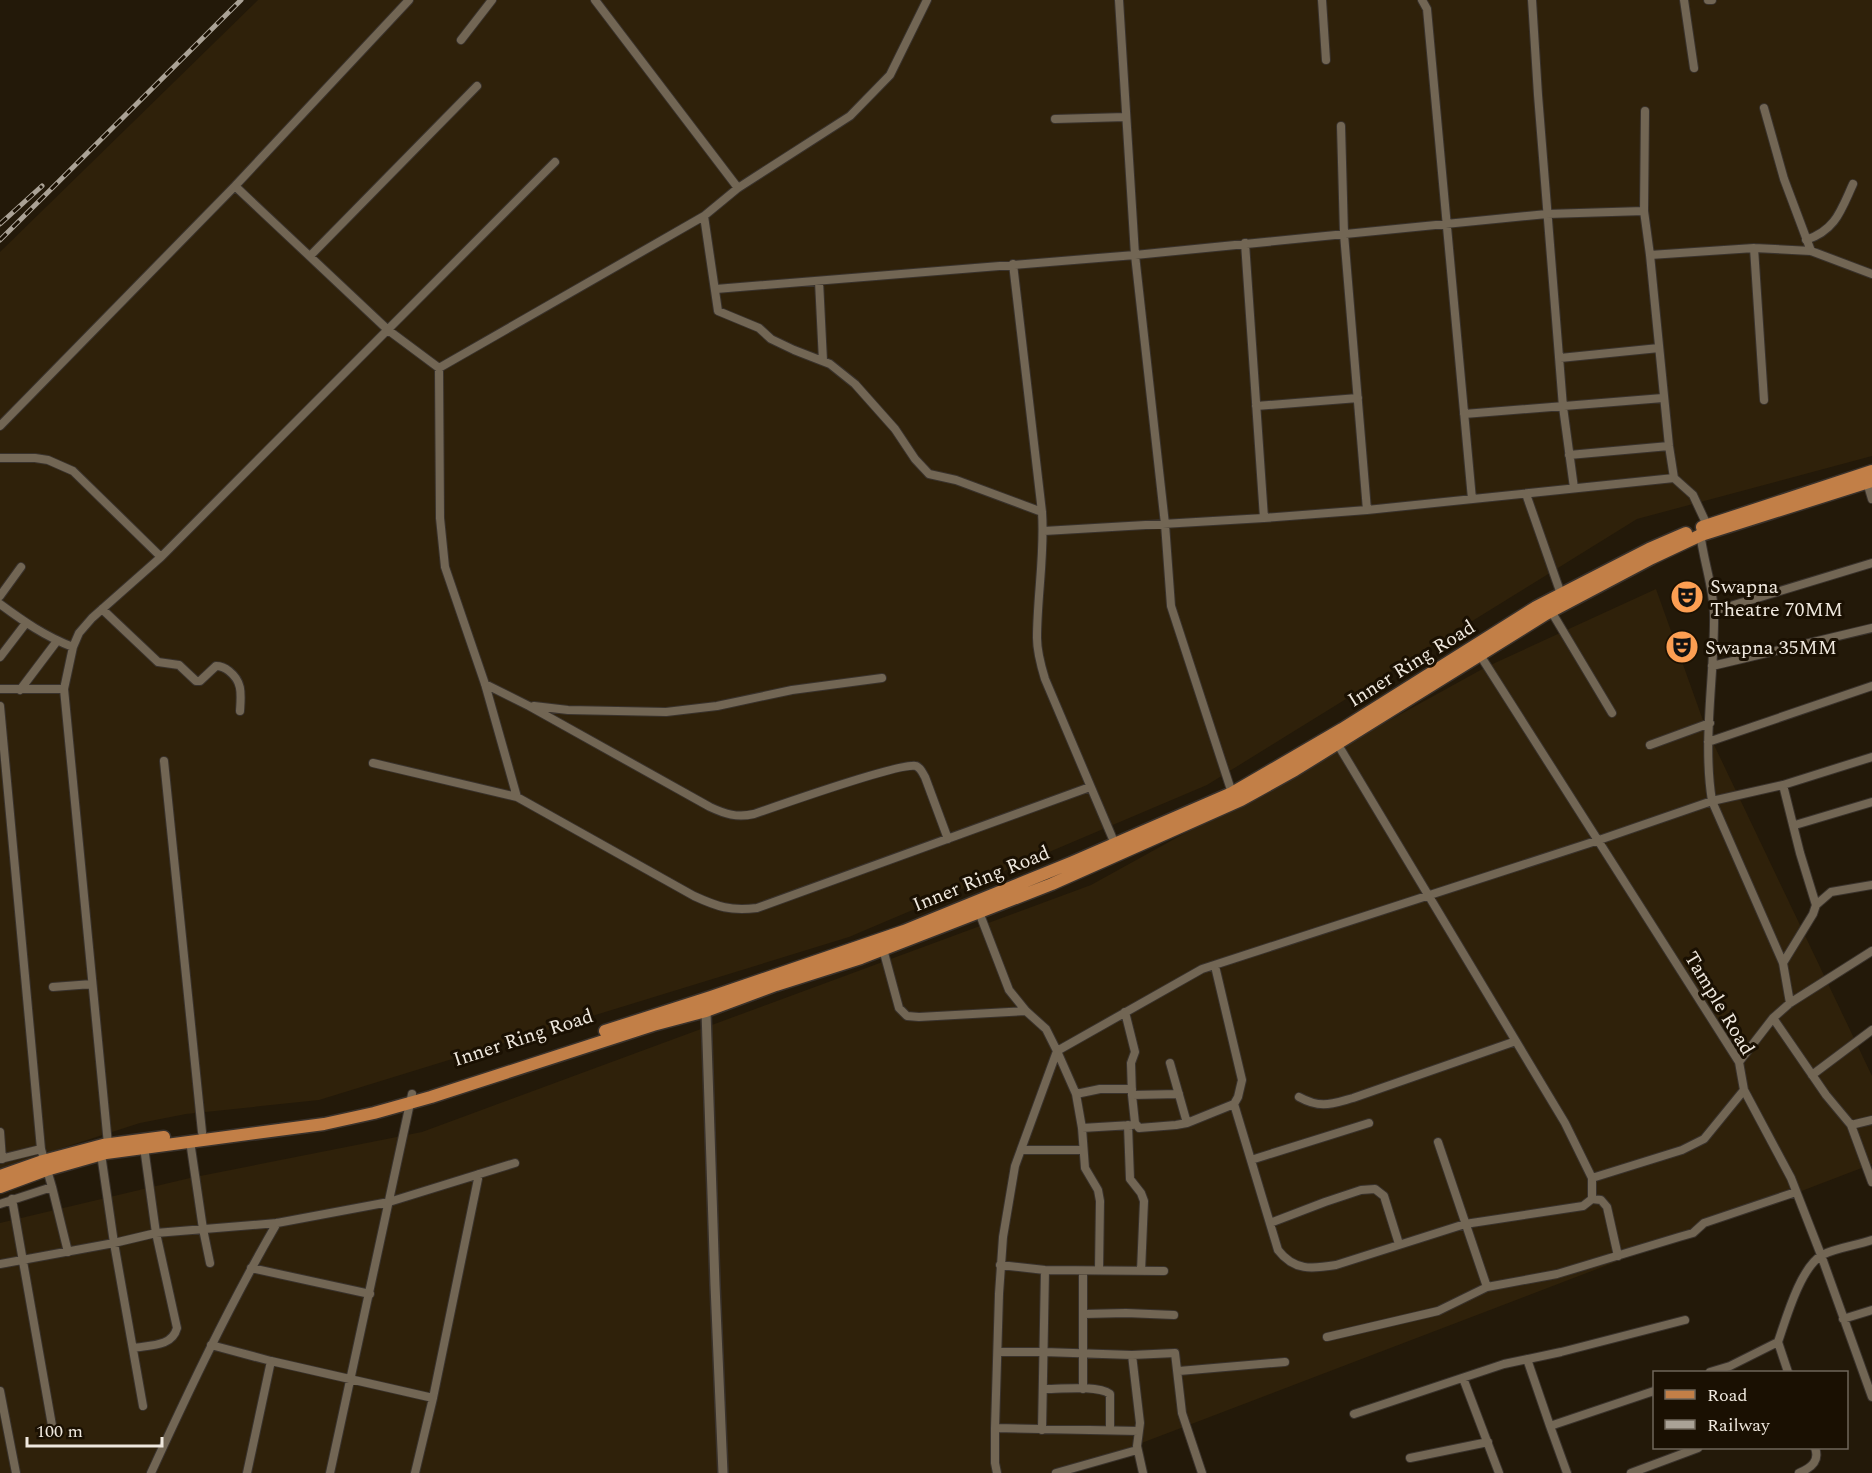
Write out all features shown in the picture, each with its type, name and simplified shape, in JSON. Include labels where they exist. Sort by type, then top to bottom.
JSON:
[{"type":"main road","name":"Inner Ring Road","points":[[104,1149],[144,1148],[332,1123],[374,1113],[411,1098],[904,930],[1237,796],[1536,607],[1649,549],[1702,529],[1870,478]]},
{"type":"main road","name":"Inner Ring Road","points":[[43,1160],[202,1132],[316,1118],[411,1098],[431,1097],[653,1025],[706,1011],[883,949],[1052,884],[1295,770],[1551,611],[1702,529]]},
{"type":"main road","points":[[0,1176],[43,1160]]},
{"type":"main road","points":[[0,1187],[43,1160]]},
{"type":"street","points":[[0,426],[235,186],[410,0]]},
{"type":"street","points":[[462,40],[492,0]]},
{"type":"street","points":[[595,0],[738,188]]},
{"type":"street","points":[[439,368],[704,216],[738,188],[850,116],[890,75],[927,0]]},
{"type":"street","points":[[1119,0],[1135,255],[1165,524],[1171,606],[1237,796]]},
{"type":"street","points":[[1322,0],[1326,60]]},
{"type":"street","points":[[1422,0],[1427,9],[1472,499]]},
{"type":"street","points":[[1532,0],[1563,407],[1574,488]]},
{"type":"street","points":[[1684,0],[1694,68]]},
{"type":"street","points":[[310,256],[477,86]]},
{"type":"street","points":[[1764,108],[1784,179],[1811,251]]},
{"type":"street","points":[[1645,111],[1644,211],[1668,446],[1674,478],[1693,495],[1702,529],[1714,611],[1708,742],[1712,801],[1783,963],[1790,1003]]},
{"type":"street","points":[[1055,119],[1126,117]]},
{"type":"street","points":[[1341,126],[1344,234],[1367,510]]},
{"type":"street","points":[[142,1406],[114,1243],[104,1149],[92,984],[64,689],[73,647],[80,633],[102,609],[160,557],[555,162]]},
{"type":"street","points":[[1806,240],[1818,236],[1836,220],[1853,184]]},
{"type":"street","points":[[235,186],[388,330],[439,368]]},
{"type":"street","points":[[716,289],[1135,255],[1547,214],[1644,211]]},
{"type":"street","points":[[704,216],[718,311],[759,328],[771,339],[830,364],[855,384],[895,429],[915,459],[929,474],[957,480],[1042,512]]},
{"type":"street","points":[[1245,243],[1264,518]]},
{"type":"street","points":[[1650,255],[1754,248],[1811,251],[1872,274]]},
{"type":"street","points":[[1754,248],[1764,400]]},
{"type":"street","points":[[1013,264],[1044,531],[1037,639],[1040,659],[1045,679],[1115,844]]},
{"type":"street","points":[[819,281],[823,361]]},
{"type":"street","points":[[1560,358],[1659,348]]},
{"type":"street","points":[[439,368],[442,548],[445,567],[485,684],[517,797]]},
{"type":"street","points":[[1257,406],[1358,398]]},
{"type":"street","points":[[1464,414],[1663,398]]},
{"type":"street","points":[[1569,455],[1668,446]]},
{"type":"street","points":[[0,458],[48,460],[73,471],[160,557]]},
{"type":"street","points":[[1044,531],[1367,510],[1674,478]]},
{"type":"street","points":[[1870,478],[1872,499]]},
{"type":"street","points":[[1526,494],[1560,594]]},
{"type":"street","points":[[1714,611],[1872,563]]},
{"type":"street","points":[[0,596],[21,567]]},
{"type":"street","points":[[0,604],[26,623],[57,641],[73,647]]},
{"type":"street","points":[[102,609],[159,662],[179,665],[194,680],[200,681],[216,666],[224,667],[236,676],[240,684],[240,711]]},
{"type":"street","points":[[1551,611],[1612,713]]},
{"type":"street","points":[[0,657],[26,623]]},
{"type":"street","points":[[1712,666],[1872,628]]},
{"type":"street","points":[[20,690],[57,641]]},
{"type":"street","name":"Tample Road","points":[[1480,655],[1738,1062],[1744,1090],[1796,1192],[1871,1393]]},
{"type":"street","points":[[529,706],[568,710],[666,712],[717,706],[792,690],[882,678]]},
{"type":"street","points":[[485,684],[529,706],[710,807],[730,815],[743,817],[886,771],[909,765],[916,766],[920,768],[925,777],[948,839]]},
{"type":"street","points":[[1708,742],[1872,686]]},
{"type":"street","points":[[0,689],[64,689]]},
{"type":"street","points":[[0,706],[43,1160],[68,1252]]},
{"type":"street","points":[[1650,745],[1710,723]]},
{"type":"street","points":[[1337,743],[1565,1124],[1592,1178],[1592,1199]]},
{"type":"street","points":[[997,1473],[995,1428],[1000,1265],[1009,1198],[1015,1166],[1058,1051],[1202,969],[1712,801],[1783,785],[1872,757]]},
{"type":"street","points":[[164,761],[202,1132]]},
{"type":"street","points":[[373,763],[517,797],[694,896],[718,907],[737,911],[757,909],[1090,787]]},
{"type":"street","points":[[1783,785],[1816,905]]},
{"type":"street","points":[[1794,825],[1872,802]]},
{"type":"street","points":[[1783,963],[1813,914],[1816,905],[1831,892],[1872,885]]},
{"type":"street","points":[[979,912],[1009,990],[1026,1011],[1046,1029],[1076,1094],[1082,1128],[1085,1168],[1098,1190],[1100,1201],[1099,1270]]},
{"type":"street","points":[[883,949],[899,1008],[907,1016],[1026,1011]]},
{"type":"street","points":[[1738,1062],[1773,1018],[1790,1003],[1872,951]]},
{"type":"street","points":[[1215,966],[1241,1072],[1241,1086],[1234,1104],[1278,1250],[1285,1259],[1298,1267],[1314,1269],[1336,1265],[1466,1224],[1583,1206],[1592,1199],[1601,1200],[1607,1207],[1618,1256]]},
{"type":"street","points":[[53,987],[92,984]]},
{"type":"street","points":[[711,997],[706,1011],[723,1473]]},
{"type":"street","points":[[1125,1012],[1135,1052],[1131,1063],[1130,1179],[1144,1201],[1141,1271]]},
{"type":"street","points":[[1773,1018],[1812,1075],[1851,1125],[1872,1182]]},
{"type":"street","points":[[1812,1075],[1872,1030]]},
{"type":"street","points":[[1299,1097],[1310,1103],[1327,1106],[1516,1041]]},
{"type":"street","points":[[1170,1063],[1187,1122]]},
{"type":"street","points":[[1076,1094],[1100,1089],[1179,1094]]},
{"type":"street","points":[[1592,1178],[1682,1150],[1704,1139],[1744,1090]]},
{"type":"street","points":[[330,1473],[411,1098]]},
{"type":"street","points":[[1082,1128],[1132,1125],[1146,1128],[1187,1122],[1234,1104]]},
{"type":"street","points":[[1851,1125],[1872,1120]]},
{"type":"street","points":[[1251,1160],[1369,1123]]},
{"type":"street","points":[[0,1132],[1,1159],[43,1160]]},
{"type":"street","points":[[190,1141],[210,1263]]},
{"type":"street","points":[[1438,1142],[1487,1287]]},
{"type":"street","points":[[133,1348],[169,1342],[175,1337],[177,1328],[156,1233],[144,1148]]},
{"type":"street","points":[[1022,1150],[1083,1150]]},
{"type":"street","points":[[0,1264],[156,1233],[277,1223],[389,1202],[515,1163]]},
{"type":"street","points":[[415,1473],[433,1398],[479,1174]]},
{"type":"street","points":[[0,1203],[52,1187]]},
{"type":"street","points":[[1270,1223],[1361,1190],[1376,1189],[1384,1196],[1399,1244]]},
{"type":"street","points":[[1327,1337],[1438,1311],[1487,1287],[1557,1274],[1679,1238],[1692,1233],[1704,1223],[1796,1192]]},
{"type":"street","points":[[12,1199],[54,1431]]},
{"type":"street","points":[[151,1473],[211,1345],[277,1223]]},
{"type":"street","points":[[1788,1371],[1778,1342],[1791,1302],[1803,1276],[1821,1256],[1872,1240]]},
{"type":"street","points":[[1000,1265],[1045,1270],[1164,1271]]},
{"type":"street","points":[[251,1268],[370,1294]]},
{"type":"street","points":[[1042,1430],[1045,1270]]},
{"type":"street","points":[[1083,1271],[1083,1389]]},
{"type":"street","points":[[1844,1319],[1872,1310]]},
{"type":"street","points":[[1084,1314],[1174,1315]]},
{"type":"street","points":[[1354,1414],[1504,1364],[1685,1320]]},
{"type":"street","points":[[1713,1371],[1730,1366],[1778,1342]]},
{"type":"street","points":[[211,1345],[433,1398]]},
{"type":"street","points":[[998,1352],[1132,1355],[1175,1353],[1179,1371],[1182,1413],[1203,1473]]},
{"type":"street","points":[[1132,1355],[1140,1423],[1137,1450],[1143,1473]]},
{"type":"street","points":[[1527,1359],[1567,1473]]},
{"type":"street","points":[[248,1473],[271,1361]]},
{"type":"street","points":[[1179,1371],[1284,1362]]},
{"type":"street","points":[[1463,1377],[1499,1473]]},
{"type":"street","points":[[1043,1389],[1101,1390],[1110,1394],[1110,1430]]},
{"type":"street","points":[[0,1391],[16,1473]]},
{"type":"street","points":[[1550,1426],[1653,1391]]},
{"type":"street","points":[[995,1428],[1139,1431]]},
{"type":"street","points":[[1410,1458],[1488,1442]]},
{"type":"street","points":[[1636,1472],[1695,1449]]},
{"type":"street","points":[[1799,1473],[1814,1463],[1815,1449]]},
{"type":"street","points":[[1056,1473],[1137,1450]]},
{"type":"shaded area","points":[[258,0],[1872,0],[1872,456],[1637,519],[1207,785],[849,937],[319,1100],[186,1114],[140,1123],[0,1168],[0,252]]},
{"type":"shaded area","points":[[1656,589],[1705,726],[1872,1076],[1872,1164],[1063,1473],[0,1473],[0,1223],[190,1178],[422,1132],[1091,885],[1486,667]]},
{"type":"railway","points":[[0,240],[241,0]]},
{"type":"railway","points":[[0,224],[42,186]]},
{"type":"place","name":"Swapna Theatre 70MM","points":[[1687,597]]},
{"type":"place","name":"Swapna 35MM","points":[[1682,647]]}]
